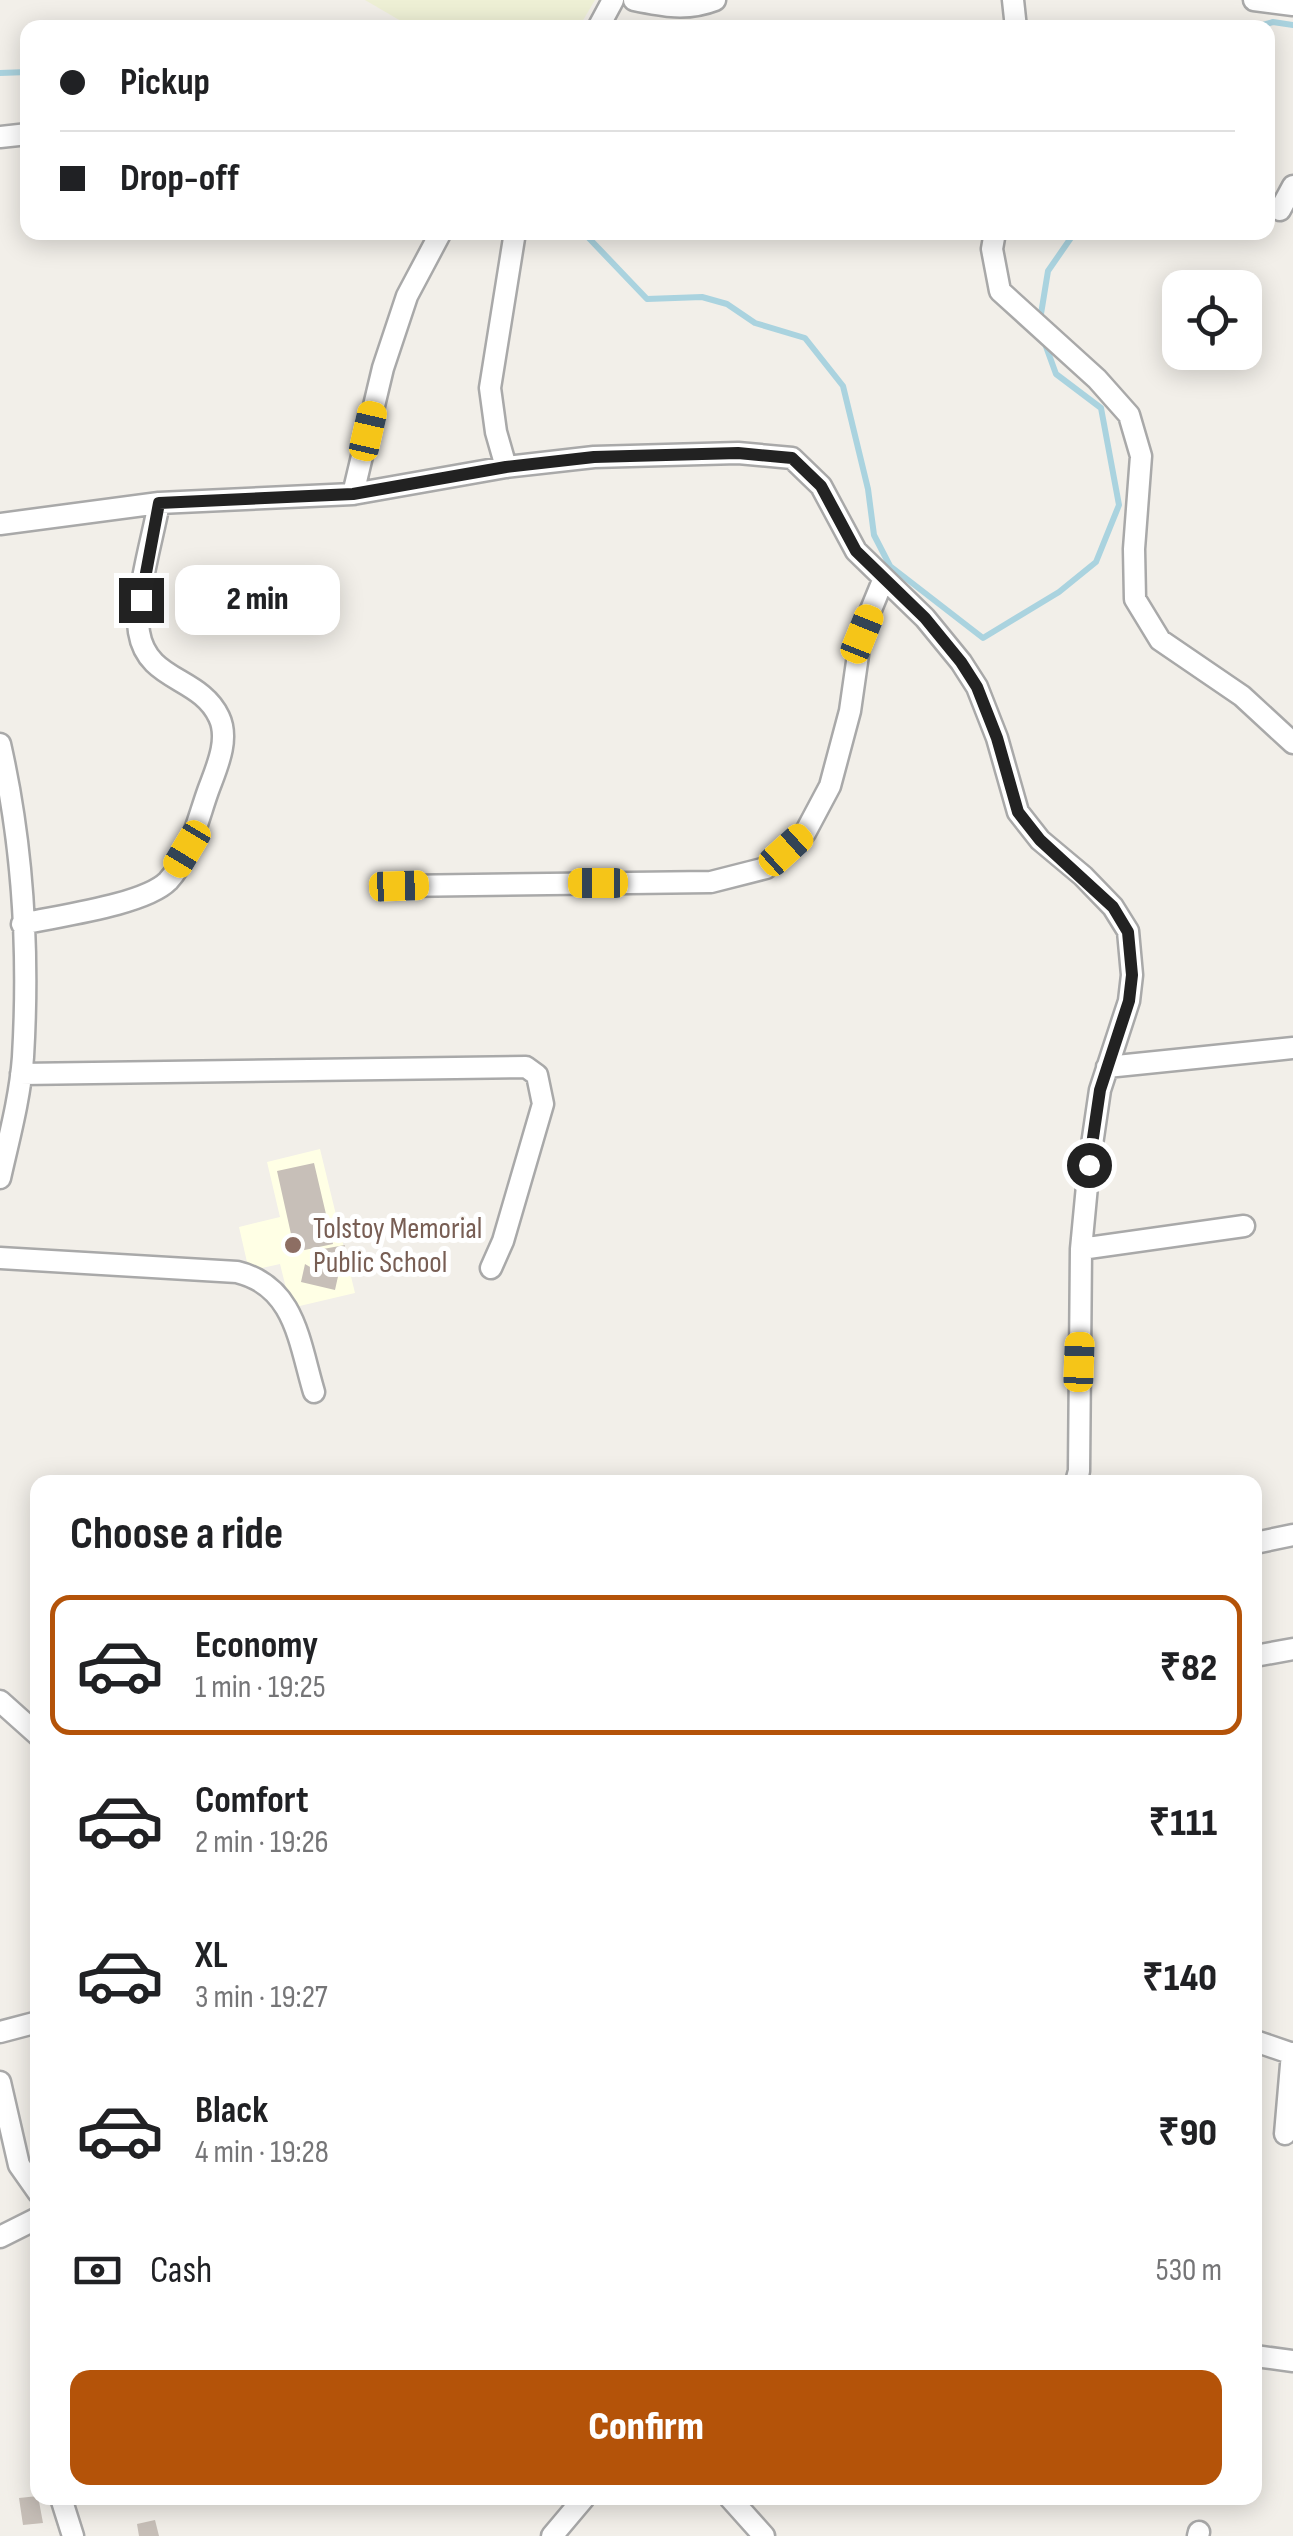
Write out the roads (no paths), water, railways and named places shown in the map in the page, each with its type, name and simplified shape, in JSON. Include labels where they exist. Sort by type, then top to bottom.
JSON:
[{"type":"street","points":[[634,0],[667,7],[696,7],[715,0]]},
{"type":"street","points":[[1254,0],[1293,5]]},
{"type":"street","points":[[1280,210],[1293,186]]},
{"type":"street","points":[[353,494],[383,368],[406,296],[437,240]]},
{"type":"street","points":[[506,467],[490,388],[514,240]]},
{"type":"street","points":[[994,240],[1000,291],[1097,379],[1129,415],[1141,456],[1134,549],[1135,599],[1160,640],[1242,696],[1293,743]]},
{"type":"street","points":[[0,524],[159,503],[353,494],[506,467],[594,457],[738,453],[792,458],[821,486],[856,551],[925,618],[977,687],[997,738],[1018,812],[1040,840],[1113,907],[1128,932],[1132,975],[1129,1001],[1107,1067],[1089,1165],[1082,1249],[1076,1475]]},
{"type":"street","points":[[22,924],[132,900],[167,882],[187,849],[223,748],[222,721],[208,698],[160,670],[148,656],[139,630],[159,503]]},
{"type":"street","points":[[399,886],[711,882],[766,868],[805,833],[830,786],[850,711],[862,634],[884,578]]},
{"type":"street","points":[[0,744],[22,924],[20,1074],[0,1178]]},
{"type":"street","points":[[1107,1067],[1293,1048]]},
{"type":"street","points":[[20,1074],[526,1067],[537,1075],[543,1104],[492,1268]]},
{"type":"street","points":[[1082,1249],[1244,1226]]},
{"type":"street","points":[[0,1258],[257,1276],[284,1301],[314,1392]]},
{"type":"street","points":[[1262,1542],[1293,1535]]},
{"type":"street","points":[[1262,1655],[1293,1650]]},
{"type":"street","points":[[3,1708],[30,1730]]},
{"type":"street","points":[[0,2032],[30,2024]]},
{"type":"street","points":[[1262,2043],[1292,2054],[1285,2134]]},
{"type":"street","points":[[0,2082],[19,2165],[30,2181]]},
{"type":"street","points":[[0,2237],[30,2222]]},
{"type":"street","points":[[1262,2357],[1293,2362]]},
{"type":"street","points":[[62,2505],[73,2536]]},
{"type":"street","points":[[552,2536],[574,2505]]},
{"type":"street","points":[[736,2505],[764,2536]]},
{"type":"waterway","points":[[1275,22],[1293,25]]},
{"type":"waterway","points":[[0,73],[20,72]]},
{"type":"waterway","points":[[591,240],[647,299],[702,297],[727,304],[755,323],[805,338],[843,386],[868,489],[874,535],[890,566],[983,638],[1059,592],[1096,562],[1119,505],[1101,408],[1056,374],[1044,341]]},
{"type":"waterway","points":[[1040,320],[1048,271],[1069,240]]},
{"type":"place","name":"Tolstoy Memorial Public School","points":[[293,1245]]}]
